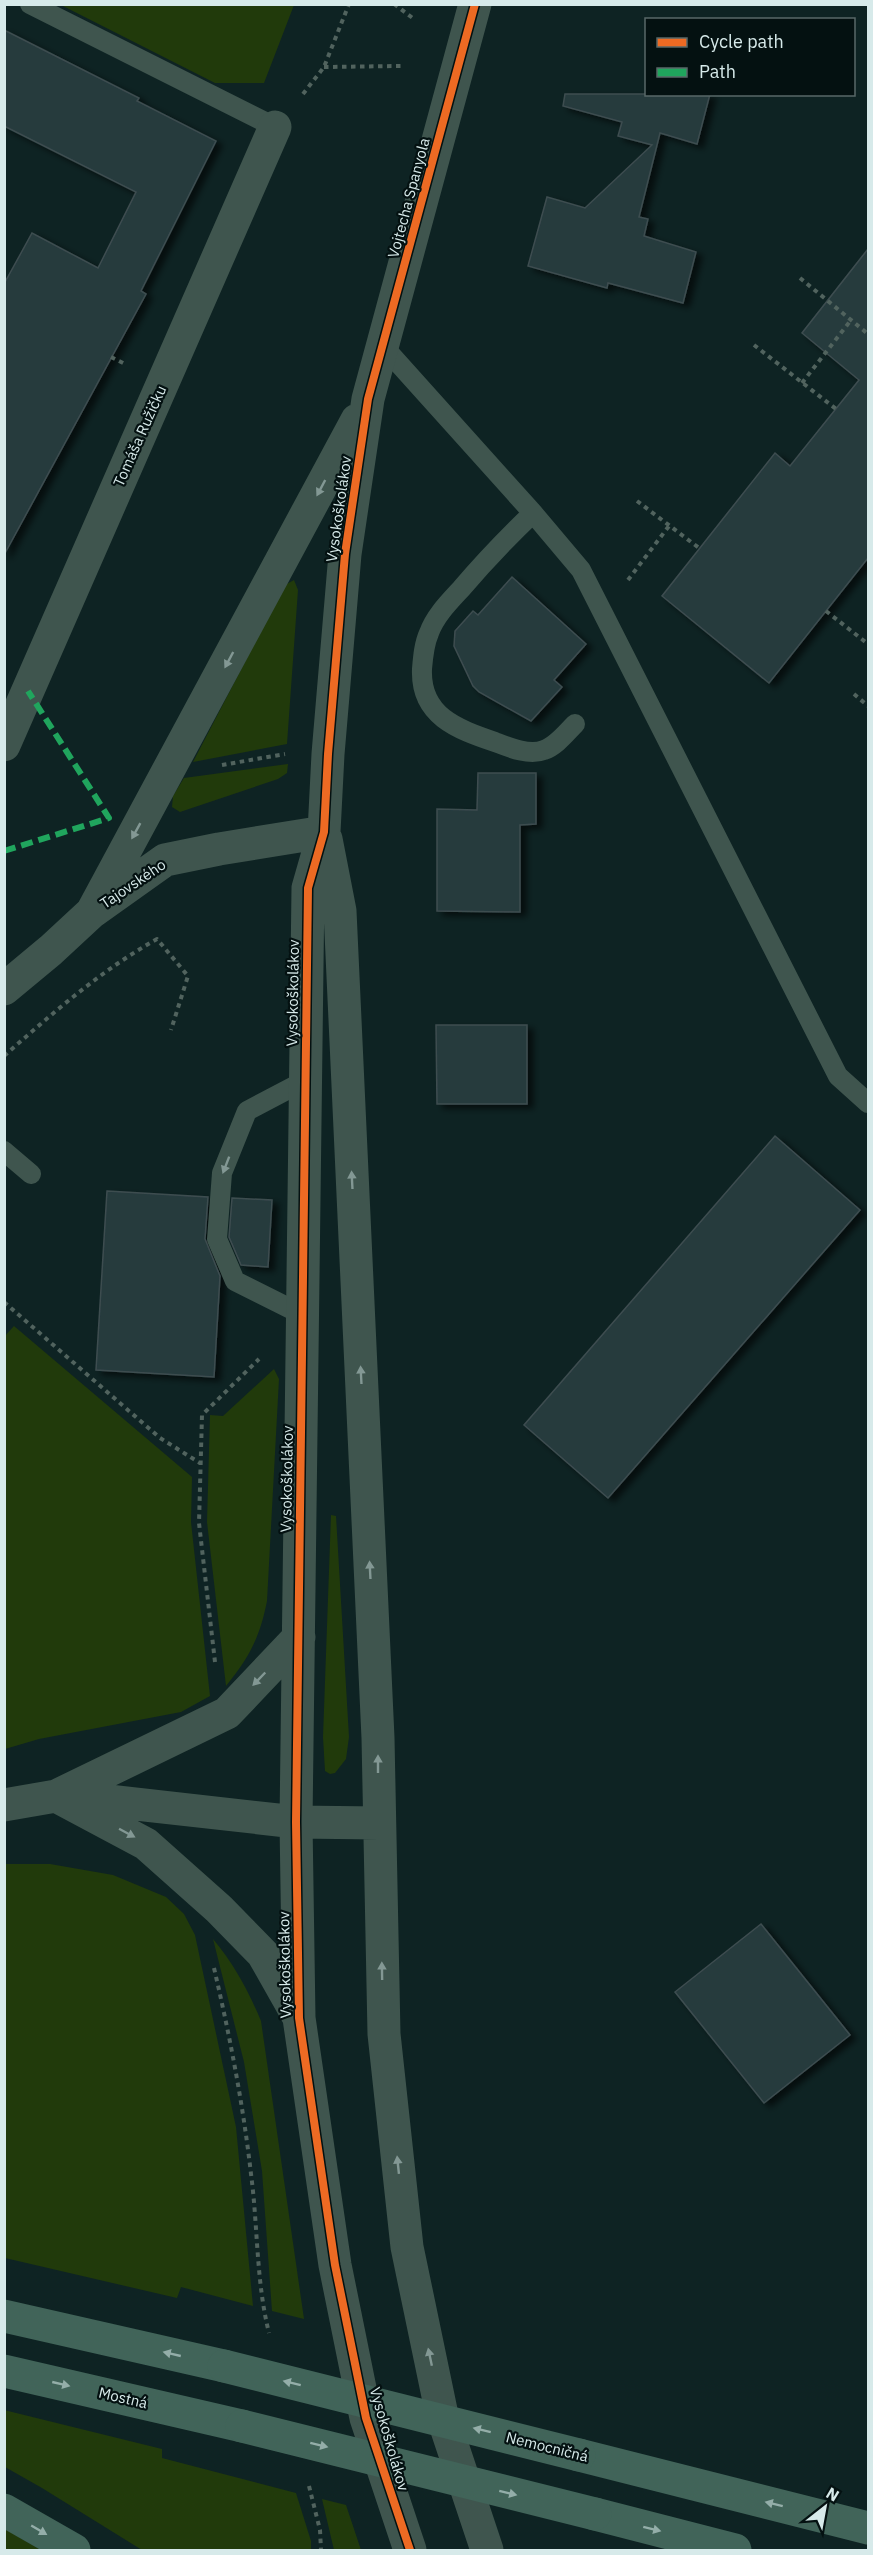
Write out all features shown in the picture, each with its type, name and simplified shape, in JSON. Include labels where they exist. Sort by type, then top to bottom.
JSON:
[{"type":"main road","points":[[4,2295],[120,2342]]},
{"type":"main road","points":[[4,2316],[120,2342]]},
{"type":"main road","name":"Nemocničná","points":[[120,2342],[225,2366],[868,2528]]},
{"type":"main road","name":"Mostná","points":[[4,2371],[242,2426],[735,2550]]},
{"type":"main road","points":[[4,2510],[74,2550]]},
{"type":"street","name":"Vojtecha Spanyola","points":[[368,399],[475,4]]},
{"type":"street","name":"Tomáša Ružičku","points":[[4,745],[275,127]]},
{"type":"street","name":"Vysokoškolákov","points":[[368,399],[345,554],[328,754],[324,832],[308,888],[296,1822],[299,2018],[335,2265],[366,2418],[410,2550]]},
{"type":"street","points":[[92,912],[368,399]]},
{"type":"street","name":"Vysokoškolákov","points":[[324,832],[340,911],[378,1738],[384,2034],[406,2247],[442,2415],[487,2550]]},
{"type":"street","name":"Tajovského","points":[[4,989],[51,951],[92,912],[165,860],[324,832]]},
{"type":"street","points":[[57,1796],[227,1713],[299,1637]]},
{"type":"street","points":[[4,1805],[57,1796],[296,1822],[379,1823]]},
{"type":"street","points":[[57,1796],[146,1844],[219,1909],[263,1954],[299,2018]]},
{"type":"lane","points":[[30,4],[275,127]]},
{"type":"lane","points":[[382,346],[534,513],[581,570],[838,1076],[868,1103]]},
{"type":"lane","points":[[534,513],[489,556],[440,612],[429,633],[423,656],[422,679],[426,700],[440,716],[457,728],[522,751],[542,751],[555,743],[575,724]]},
{"type":"lane","points":[[303,1315],[235,1281],[218,1239],[222,1173],[248,1111],[304,1081]]},
{"type":"lane","points":[[4,1151],[31,1174]]},
{"type":"path","points":[[275,127],[324,67],[350,4]]},
{"type":"path","points":[[394,4],[414,19]]},
{"type":"path","points":[[324,67],[401,66]]},
{"type":"path","points":[[800,278],[868,334]]},
{"type":"path","points":[[802,382],[851,320]]},
{"type":"path","points":[[754,345],[836,409]]},
{"type":"path","points":[[637,501],[699,548]]},
{"type":"path","points":[[603,613],[669,526]]},
{"type":"path","points":[[826,611],[868,644]]},
{"type":"path","points":[[854,694],[868,706]]},
{"type":"path","points":[[220,765],[289,753]]},
{"type":"path","points":[[4,1056],[84,987],[126,957],[157,939],[188,976],[171,1030]]},
{"type":"path","points":[[4,1302],[160,1437],[200,1464]]},
{"type":"path","points":[[215,1666],[198,1523],[202,1415],[303,1315]]},
{"type":"path","points":[[212,1961],[236,2065],[252,2177],[262,2302],[270,2337]]},
{"type":"path","points":[[308,2484],[320,2530],[321,2550]]},
{"type":"green space","points":[[61,5],[294,5],[264,83],[215,83]]},
{"type":"green space","points":[[294,580],[298,590],[287,744],[193,762],[285,585]]},
{"type":"green space","points":[[288,764],[287,773],[278,779],[180,812],[172,807],[173,796],[184,778]]},
{"type":"green space","points":[[14,1326],[192,1477],[191,1522],[210,1696],[181,1712],[39,1739],[5,1749],[4,1337]]},
{"type":"green space","points":[[274,1369],[279,1379],[267,1601],[261,1626],[252,1646],[226,1686],[207,1522],[210,1415],[223,1416]]},
{"type":"green space","points":[[331,1515],[336,1516],[349,1737],[346,1759],[335,1773],[330,1774],[325,1771],[323,1737]]},
{"type":"green space","points":[[5,1864],[50,1864],[113,1875],[166,1897],[184,1914],[195,1935],[236,2127],[253,2306],[181,2287],[177,2298],[5,2258]]},
{"type":"green space","points":[[213,1939],[240,1978],[261,2021],[304,2319],[272,2311],[262,2171],[244,2062]]},
{"type":"green space","points":[[4,2410],[162,2449],[162,2458],[296,2493],[311,2541],[311,2550],[142,2550],[5,2467]]},
{"type":"green space","points":[[322,2499],[346,2505],[361,2550],[334,2550]]},
{"type":"green space","points":[[5,2529],[41,2550],[5,2550]]},
{"type":"building","points":[[4,30],[139,98],[137,101],[216,141],[141,291],[146,294],[4,555],[4,284],[32,233],[98,268],[136,192],[4,126]]},
{"type":"building","points":[[565,94],[709,96],[697,144],[660,133],[639,217],[648,219],[644,236],[696,252],[683,303],[608,283],[607,288],[528,266],[547,197],[585,208],[652,145],[618,136],[622,122],[563,106]]},
{"type":"building","points":[[868,249],[868,558],[769,683],[662,596],[775,453],[790,466],[859,380],[802,333]]},
{"type":"building","points":[[512,577],[586,644],[554,680],[562,687],[531,721],[479,692],[473,686],[454,646],[455,631],[473,611],[478,615]]},
{"type":"building","points":[[478,773],[536,773],[536,824],[520,825],[520,912],[437,911],[437,809],[477,810]]},
{"type":"building","points":[[436,1025],[527,1025],[527,1104],[437,1104]]},
{"type":"building","points":[[775,1136],[860,1210],[608,1498],[524,1425]]},
{"type":"building","points":[[107,1191],[208,1197],[205,1239],[220,1276],[214,1377],[96,1370]]},
{"type":"building","points":[[232,1198],[272,1200],[268,1267],[241,1265],[229,1237]]},
{"type":"building","points":[[761,1924],[850,2035],[764,2103],[675,1992]]},
{"type":"marked path","points":[[4,851],[109,818],[28,691]]},
{"type":"cycle path","points":[[410,2550],[366,2418],[335,2265],[299,2018],[296,1822],[308,888],[324,832],[328,754],[345,554],[368,399],[475,4]]}]
